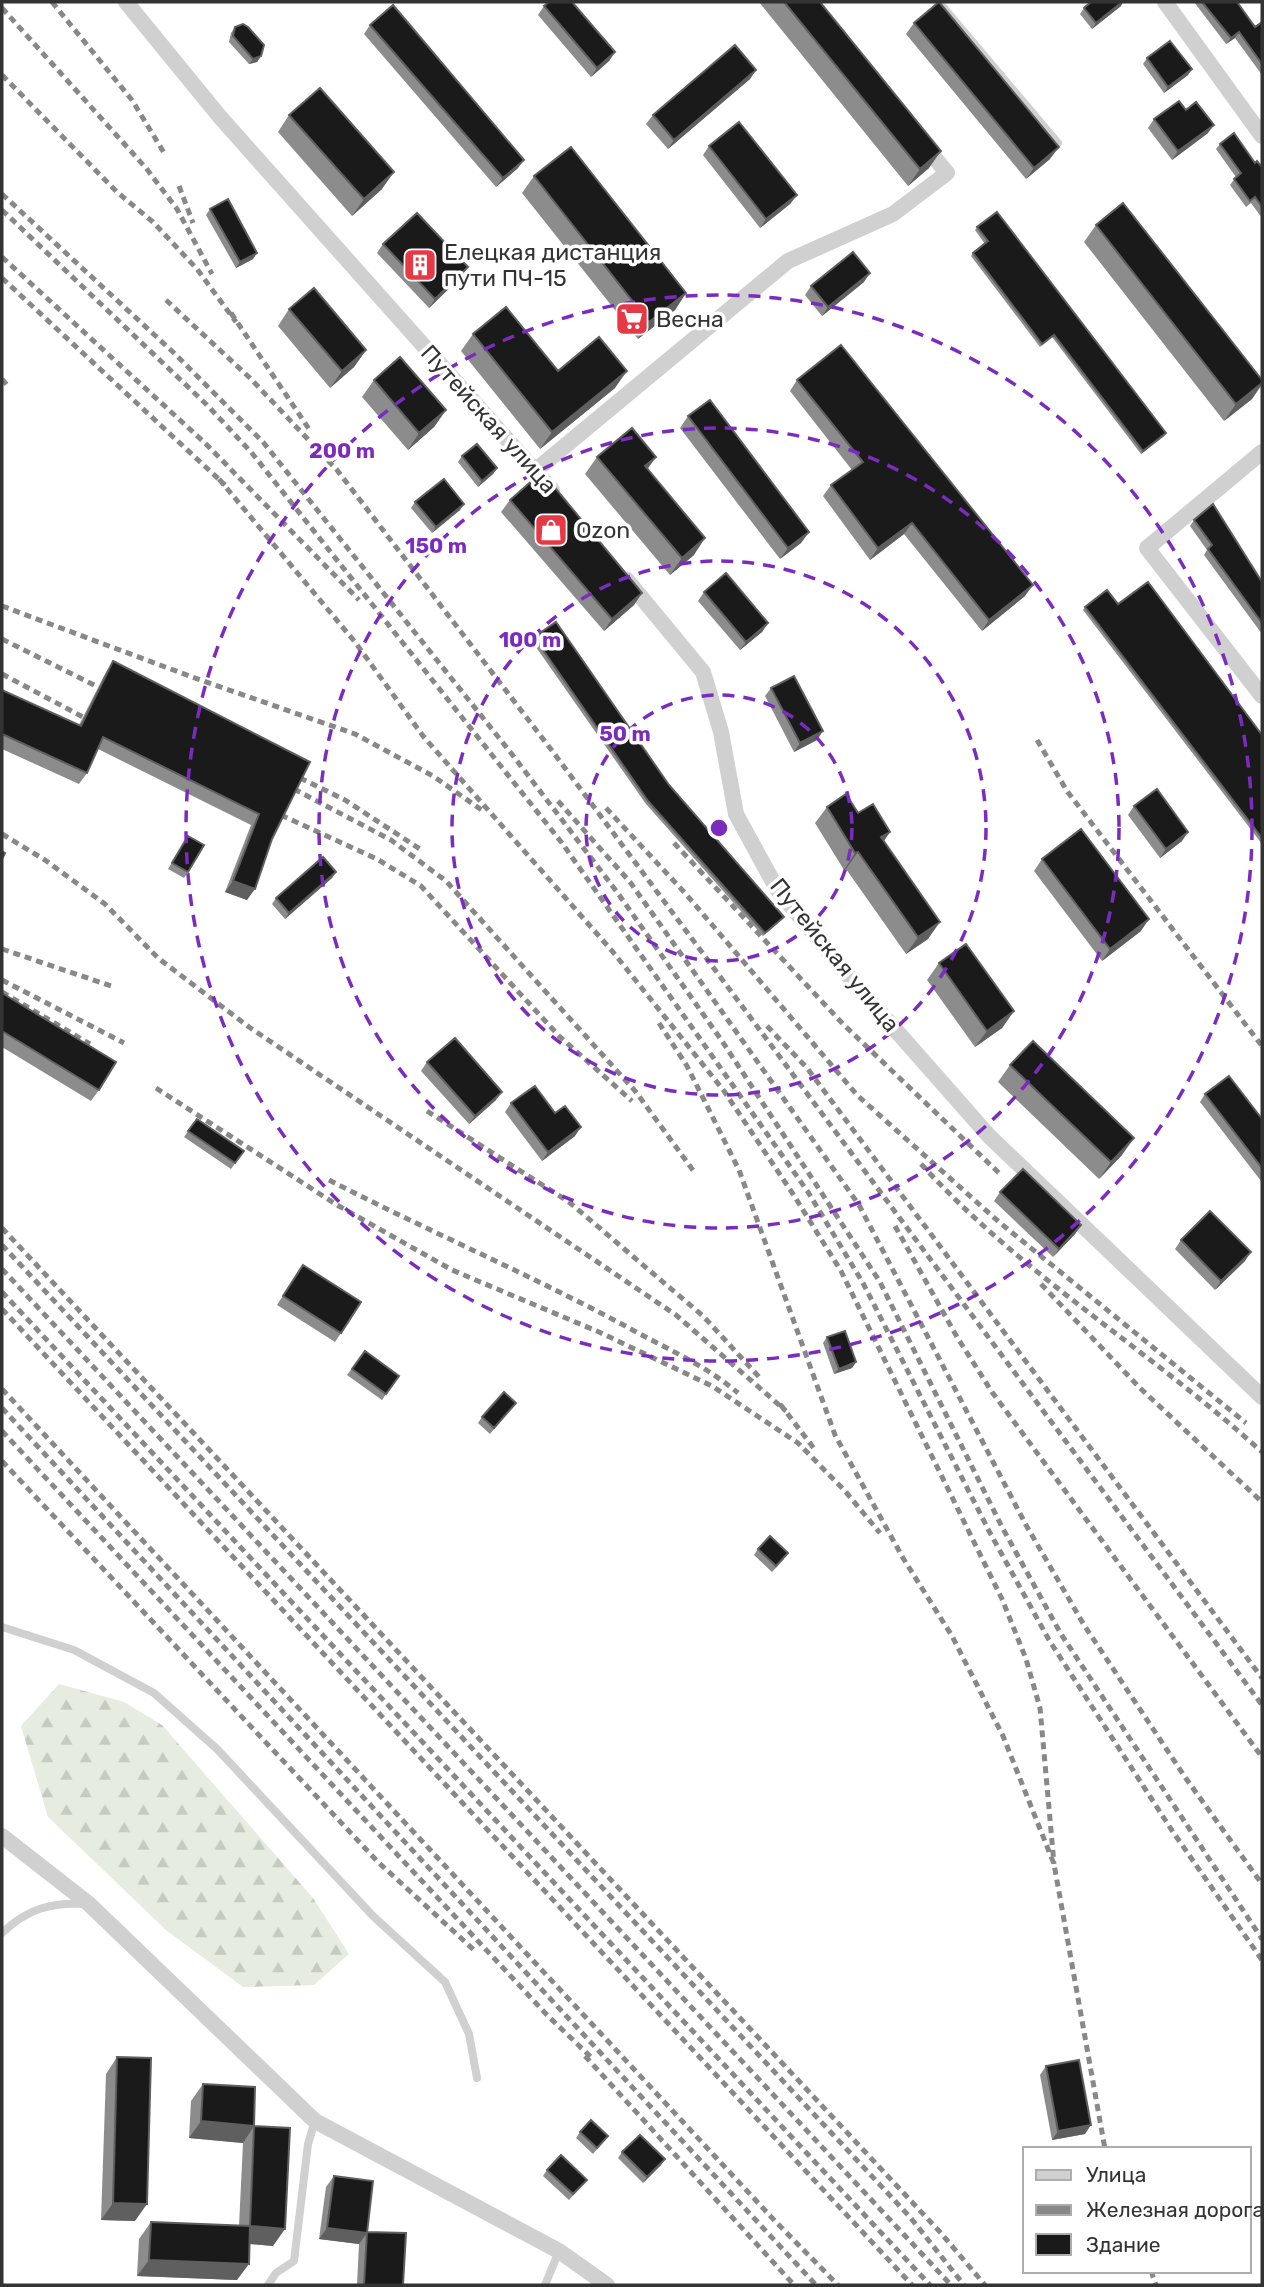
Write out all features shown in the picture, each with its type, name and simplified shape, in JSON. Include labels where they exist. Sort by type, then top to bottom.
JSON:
[{"type":"street","name":"Путейская улица","points":[[126,2],[220,117],[562,502]]},
{"type":"street","points":[[1165,2],[1262,136]]},
{"type":"street","points":[[536,470],[788,261],[893,214],[947,173],[914,131]]},
{"type":"street","points":[[1262,452],[1147,548],[1262,696]]},
{"type":"street","name":"Путейская улица","points":[[615,565],[703,671],[721,732],[736,814],[777,889],[856,985],[989,1136],[1262,1397]]},
{"type":"street","points":[[2,1836],[89,1905],[315,2121],[559,2251],[607,2285]]},
{"type":"lane","points":[[939,2],[1058,143]]},
{"type":"lane","points":[[2,1627],[74,1650],[154,1693],[217,1749],[373,1916],[444,1982],[469,2034],[477,2078]]},
{"type":"lane","points":[[2,1933],[36,1909],[57,1903],[89,1905]]},
{"type":"lane","points":[[268,2285],[276,2273],[294,2261],[308,2144],[315,2121]]},
{"type":"lane","points":[[545,2285],[559,2251]]},
{"type":"green space","points":[[59,1684],[124,1702],[162,1725],[313,1898],[349,1954],[314,1985],[243,1987],[166,1930],[48,1817],[21,1726]]},
{"type":"building","points":[[549,2],[572,2],[615,52],[597,68],[544,6]]},
{"type":"building","points":[[784,2],[820,2],[941,151],[920,169]]},
{"type":"building","points":[[939,2],[1059,147],[1034,168],[914,23]]},
{"type":"building","points":[[1091,2],[1122,2],[1096,23],[1084,8]]},
{"type":"building","points":[[1202,2],[1237,2],[1255,27],[1262,22],[1262,64],[1239,32],[1231,38]]},
{"type":"building","points":[[393,5],[524,160],[503,178],[370,25]]},
{"type":"building","points":[[243,24],[264,45],[261,56],[253,59],[233,36],[235,27]]},
{"type":"building","points":[[1170,41],[1192,69],[1168,87],[1147,58]]},
{"type":"building","points":[[735,45],[756,70],[674,140],[653,115]]},
{"type":"building","points":[[320,88],[394,172],[364,199],[289,115]]},
{"type":"building","points":[[1179,101],[1186,110],[1196,102],[1214,125],[1178,151],[1154,119]]},
{"type":"building","points":[[739,122],[797,195],[766,219],[709,146]]},
{"type":"building","points":[[1234,133],[1255,163],[1257,161],[1262,167],[1262,207],[1255,197],[1250,201],[1234,179],[1241,173],[1220,144]]},
{"type":"building","points":[[571,147],[686,293],[649,322],[534,176]]},
{"type":"building","points":[[228,199],[257,253],[240,262],[210,209]]},
{"type":"building","points":[[1123,203],[1262,380],[1262,383],[1236,404],[1096,225]]},
{"type":"building","points":[[997,212],[1166,433],[1143,451],[1054,335],[1042,344],[973,253],[988,241],[977,227]]},
{"type":"building","name":"Елецкая дистанция пути ПЧ-15","points":[[417,213],[468,267],[435,299],[383,244]]},
{"type":"building","points":[[853,252],[870,273],[828,307],[811,286]]},
{"type":"building","points":[[314,288],[366,350],[342,371],[289,309]]},
{"type":"building","points":[[506,307],[558,371],[599,337],[627,371],[552,432],[473,334]]},
{"type":"building","points":[[841,345],[1033,585],[989,620],[912,523],[878,548],[831,485],[863,462],[797,380]]},
{"type":"building","points":[[400,357],[446,410],[419,433],[374,380]]},
{"type":"building","points":[[710,400],[809,532],[788,548],[688,416]]},
{"type":"building","points":[[632,428],[656,457],[645,466],[705,538],[682,558],[597,457]]},
{"type":"building","points":[[477,444],[497,468],[482,481],[462,456]]},
{"type":"building","points":[[542,472],[642,593],[612,619],[510,500]]},
{"type":"building","points":[[444,479],[464,504],[436,527],[415,502]]},
{"type":"building","points":[[1213,504],[1262,582],[1262,623],[1208,549],[1212,545],[1194,520]]},
{"type":"building","points":[[726,573],[768,623],[746,642],[704,592]]},
{"type":"building","points":[[1148,582],[1262,735],[1262,838],[1085,607],[1107,590],[1118,604]]},
{"type":"building","points":[[556,622],[669,785],[784,917],[765,933],[648,801],[534,637]]},
{"type":"building","points":[[113,661],[310,762],[272,839],[255,889],[233,881],[259,814],[103,737],[87,773],[2,734],[2,690],[81,726]]},
{"type":"building","points":[[794,676],[823,731],[800,743],[771,688]]},
{"type":"building","points":[[1157,789],[1188,832],[1166,849],[1134,806]]},
{"type":"building","points":[[846,794],[858,813],[873,804],[890,832],[881,837],[940,922],[918,937],[858,852],[855,853],[827,807]]},
{"type":"building","points":[[1081,829],[1149,919],[1110,949],[1042,859]]},
{"type":"building","points":[[188,836],[204,845],[188,872],[172,863]]},
{"type":"building","points":[[323,857],[336,872],[289,913],[276,898]]},
{"type":"building","points":[[966,944],[1014,1011],[987,1031],[939,963]]},
{"type":"building","points":[[2,993],[116,1062],[99,1090],[2,1031]]},
{"type":"building","points":[[455,1038],[502,1092],[475,1116],[427,1062]]},
{"type":"building","points":[[1033,1041],[1134,1138],[1111,1162],[1010,1065]]},
{"type":"building","points":[[1229,1076],[1262,1119],[1262,1168],[1205,1094]]},
{"type":"building","points":[[535,1086],[555,1113],[565,1106],[581,1127],[548,1152],[511,1103]]},
{"type":"building","points":[[197,1119],[244,1151],[235,1163],[188,1131]]},
{"type":"building","points":[[1023,1169],[1081,1225],[1059,1249],[1000,1192]]},
{"type":"building","points":[[1210,1211],[1251,1252],[1221,1281],[1181,1240]]},
{"type":"building","points":[[303,1265],[361,1302],[341,1333],[283,1296]]},
{"type":"building","points":[[845,1331],[856,1362],[839,1369],[827,1337]]},
{"type":"building","points":[[365,1351],[399,1376],[386,1394],[352,1369]]},
{"type":"building","points":[[504,1392],[516,1403],[494,1428],[482,1417]]},
{"type":"building","points":[[770,1536],[788,1553],[776,1566],[758,1549]]},
{"type":"building","points":[[117,2057],[151,2058],[147,2204],[113,2203]]},
{"type":"building","points":[[1079,2060],[1091,2125],[1058,2131],[1046,2066]]},
{"type":"building","points":[[203,2084],[255,2087],[254,2126],[201,2121]]},
{"type":"building","points":[[591,2120],[608,2136],[597,2148],[580,2132]]},
{"type":"building","points":[[254,2126],[290,2128],[285,2229],[250,2226]]},
{"type":"building","points":[[640,2135],[665,2159],[647,2177],[622,2152]]},
{"type":"building","points":[[561,2155],[587,2180],[573,2194],[547,2170]]},
{"type":"building","points":[[334,2176],[373,2181],[367,2233],[327,2228]]},
{"type":"building","points":[[151,2222],[250,2226],[249,2264],[149,2260]]},
{"type":"building","points":[[367,2232],[406,2233],[403,2285],[364,2285]]},
{"type":"railway","points":[[52,2],[132,100],[166,156]]},
{"type":"railway","points":[[2,8],[146,168],[177,209],[212,274]]},
{"type":"railway","points":[[2,75],[117,192],[153,222],[197,269],[236,322]]},
{"type":"railway","points":[[179,186],[193,223]]},
{"type":"railway","points":[[2,194],[174,353],[263,442],[511,753],[617,892],[722,1041],[880,1282],[1002,1527],[1061,1634],[1262,1939]]},
{"type":"railway","points":[[2,210],[207,405],[251,452],[562,843],[808,1192],[863,1283],[989,1531],[1049,1640],[1171,1829],[1262,1960]]},
{"type":"railway","points":[[2,257],[205,443],[359,600]]},
{"type":"railway","points":[[2,278],[225,485]]},
{"type":"railway","points":[[166,300],[251,379],[337,470],[553,752],[1262,1705]]},
{"type":"railway","points":[[231,313],[311,432]]},
{"type":"railway","points":[[2,379],[7,385]]},
{"type":"railway","points":[[219,479],[355,642],[423,736],[613,952],[724,1091],[841,1271],[1002,1599],[1026,1659],[1040,1708],[1054,1864]]},
{"type":"railway","points":[[2,606],[355,734],[433,776],[483,811]]},
{"type":"railway","points":[[2,639],[98,687]]},
{"type":"railway","points":[[2,674],[83,717]]},
{"type":"railway","points":[[1037,740],[1067,791],[1262,1046]]},
{"type":"railway","points":[[300,778],[345,800],[420,849]]},
{"type":"railway","points":[[294,789],[391,840],[446,881],[636,1092],[695,1173]]},
{"type":"railway","points":[[558,801],[630,882],[859,1205],[1026,1525],[1084,1625],[1187,1780],[1262,1884]]},
{"type":"railway","points":[[606,808],[685,893],[857,1095],[999,1222],[1246,1423]]},
{"type":"railway","points":[[281,815],[377,859],[421,886],[559,1036],[632,1101]]},
{"type":"railway","points":[[2,834],[45,860],[105,904],[158,958],[249,1027],[676,1315],[786,1411]]},
{"type":"railway","points":[[674,843],[843,1024],[999,1173]]},
{"type":"railway","points":[[2,949],[114,987]]},
{"type":"railway","points":[[2,980],[124,1043]]},
{"type":"railway","points":[[2,992],[90,1044]]},
{"type":"railway","points":[[659,1023],[687,1066],[739,1170],[835,1435],[903,1558],[952,1636],[1003,1736],[1054,1864],[1105,2147]]},
{"type":"railway","points":[[767,1026],[807,1068],[1262,1678]]},
{"type":"railway","points":[[156,1088],[337,1205],[452,1270],[599,1332],[712,1386],[798,1443],[845,1491],[880,1533]]},
{"type":"railway","points":[[427,1111],[569,1202],[703,1316],[761,1379]]},
{"type":"railway","points":[[921,1164],[1001,1242],[1177,1380],[1262,1452]]},
{"type":"railway","points":[[329,1180],[592,1309],[699,1366],[738,1393]]},
{"type":"railway","points":[[895,1226],[957,1337],[992,1392],[1262,1757]]},
{"type":"railway","points":[[2,1228],[940,2232],[985,2285]]},
{"type":"railway","points":[[2,1245],[910,2217],[964,2285]]},
{"type":"railway","points":[[2,1269],[951,2285]]},
{"type":"railway","points":[[1041,1284],[1140,1388],[1262,1502]]},
{"type":"railway","points":[[2,1292],[930,2285]]},
{"type":"railway","points":[[2,1309],[912,2285]]},
{"type":"railway","points":[[2,1389],[775,2221],[838,2285]]},
{"type":"railway","points":[[780,1404],[816,1451]]},
{"type":"railway","points":[[2,1408],[816,2285]]},
{"type":"railway","points":[[2,1431],[547,2015],[594,2060]]},
{"type":"railway","points":[[2,1461],[378,1862],[474,1950]]},
{"type":"railway","points":[[585,2056],[794,2285]]},
{"type":"railway","points":[[1152,2273],[1156,2285]]},
{"type":"place","name":"Елецкая дистанция пути ПЧ-15","points":[[420,265]]},
{"type":"place","name":"Весна","points":[[632,319]]},
{"type":"place","name":"Ozon","points":[[551,530]]}]
